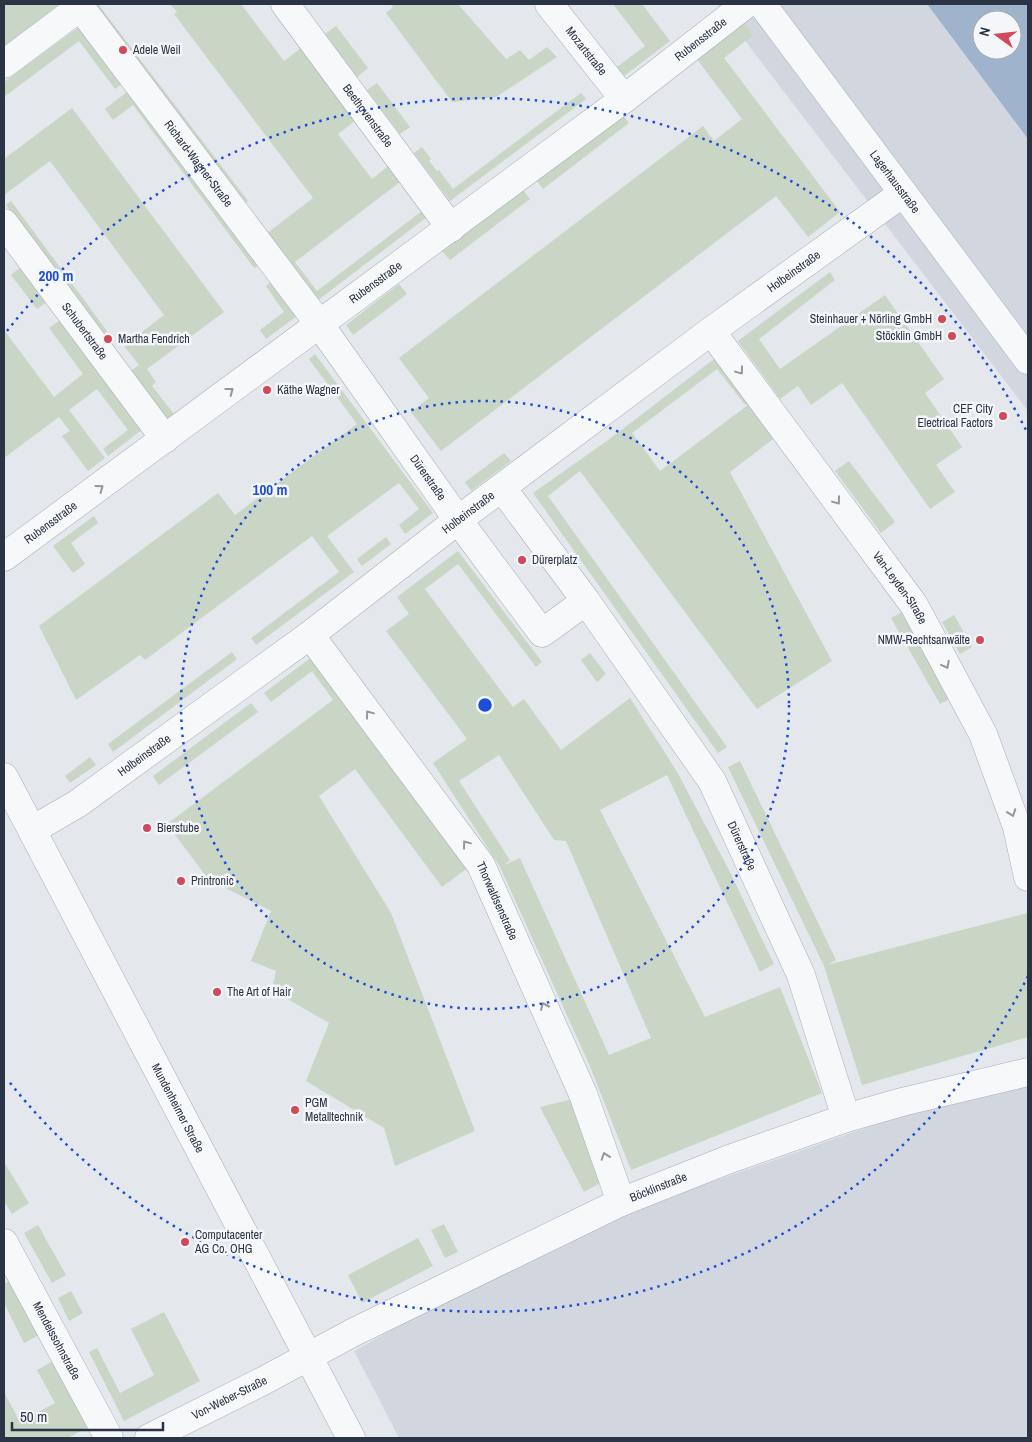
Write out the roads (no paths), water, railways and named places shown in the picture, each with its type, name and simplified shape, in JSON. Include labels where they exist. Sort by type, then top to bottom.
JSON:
[{"type":"street","name":"Beethovenstraße","points":[[285,4],[451,228]]},
{"type":"street","name":"Mozartstraße","points":[[549,4],[624,99]]},
{"type":"street","name":"Rubensstraße","points":[[4,558],[624,99],[746,4]]},
{"type":"street","name":"Lagerhausstraße","points":[[762,4],[1028,360]]},
{"type":"street","points":[[4,64],[79,5]]},
{"type":"street","name":"Richard-Wagner-Straße","points":[[79,5],[320,324]]},
{"type":"street","name":"Holbeinstraße","points":[[32,830],[77,804],[310,635],[458,520],[711,331],[902,193]]},
{"type":"street","name":"Schubertstraße","points":[[4,223],[166,439]]},
{"type":"street","name":"Dürerstraße","points":[[320,324],[458,520],[542,633],[586,601]]},
{"type":"street","name":"Van-Leyden-Straße","points":[[711,331],[914,605],[983,734],[1017,827],[1028,877]]},
{"type":"street","name":"Dürerstraße","points":[[502,488],[586,601],[712,781],[801,975],[846,1118]]},
{"type":"street","name":"Thorwaldsenstraße","points":[[310,635],[481,865],[583,1094],[621,1202]]},
{"type":"street","name":"Mundenheimer Straße","points":[[4,777],[351,1438]]},
{"type":"street","name":"Böcklinstraße","points":[[308,1356],[621,1202],[727,1160],[846,1118],[902,1102],[1028,1072]]},
{"type":"street","name":"Mendelssohnstraße","points":[[4,1243],[109,1438]]},
{"type":"street","name":"Von-Weber-Straße","points":[[149,1438],[263,1381],[308,1356]]},
{"type":"water","points":[[927,4],[1028,4],[1028,139]]},
{"type":"place","name":"Adele Weil","points":[[123,50]]},
{"type":"place","name":"Steinhauer + Nörling GmbH","points":[[942,319]]},
{"type":"place","name":"Stöcklin GmbH","points":[[952,336]]},
{"type":"place","name":"Martha Fendrich","points":[[108,339]]},
{"type":"place","name":"Käthe Wagner","points":[[267,390]]},
{"type":"place","name":"CEF City Electrical Factors","points":[[1003,416]]},
{"type":"place","name":"Dürerplatz","points":[[522,560]]},
{"type":"place","name":"NMW-Rechtsanwälte","points":[[980,640]]},
{"type":"place","name":"Bierstube","points":[[147,828]]},
{"type":"place","name":"Printronic","points":[[181,881]]},
{"type":"place","name":"The Art of Hair","points":[[217,992]]},
{"type":"place","name":"PGM Metalltechnik","points":[[295,1110]]},
{"type":"place","name":"Computacenter AG Co. OHG","points":[[185,1242]]}]
